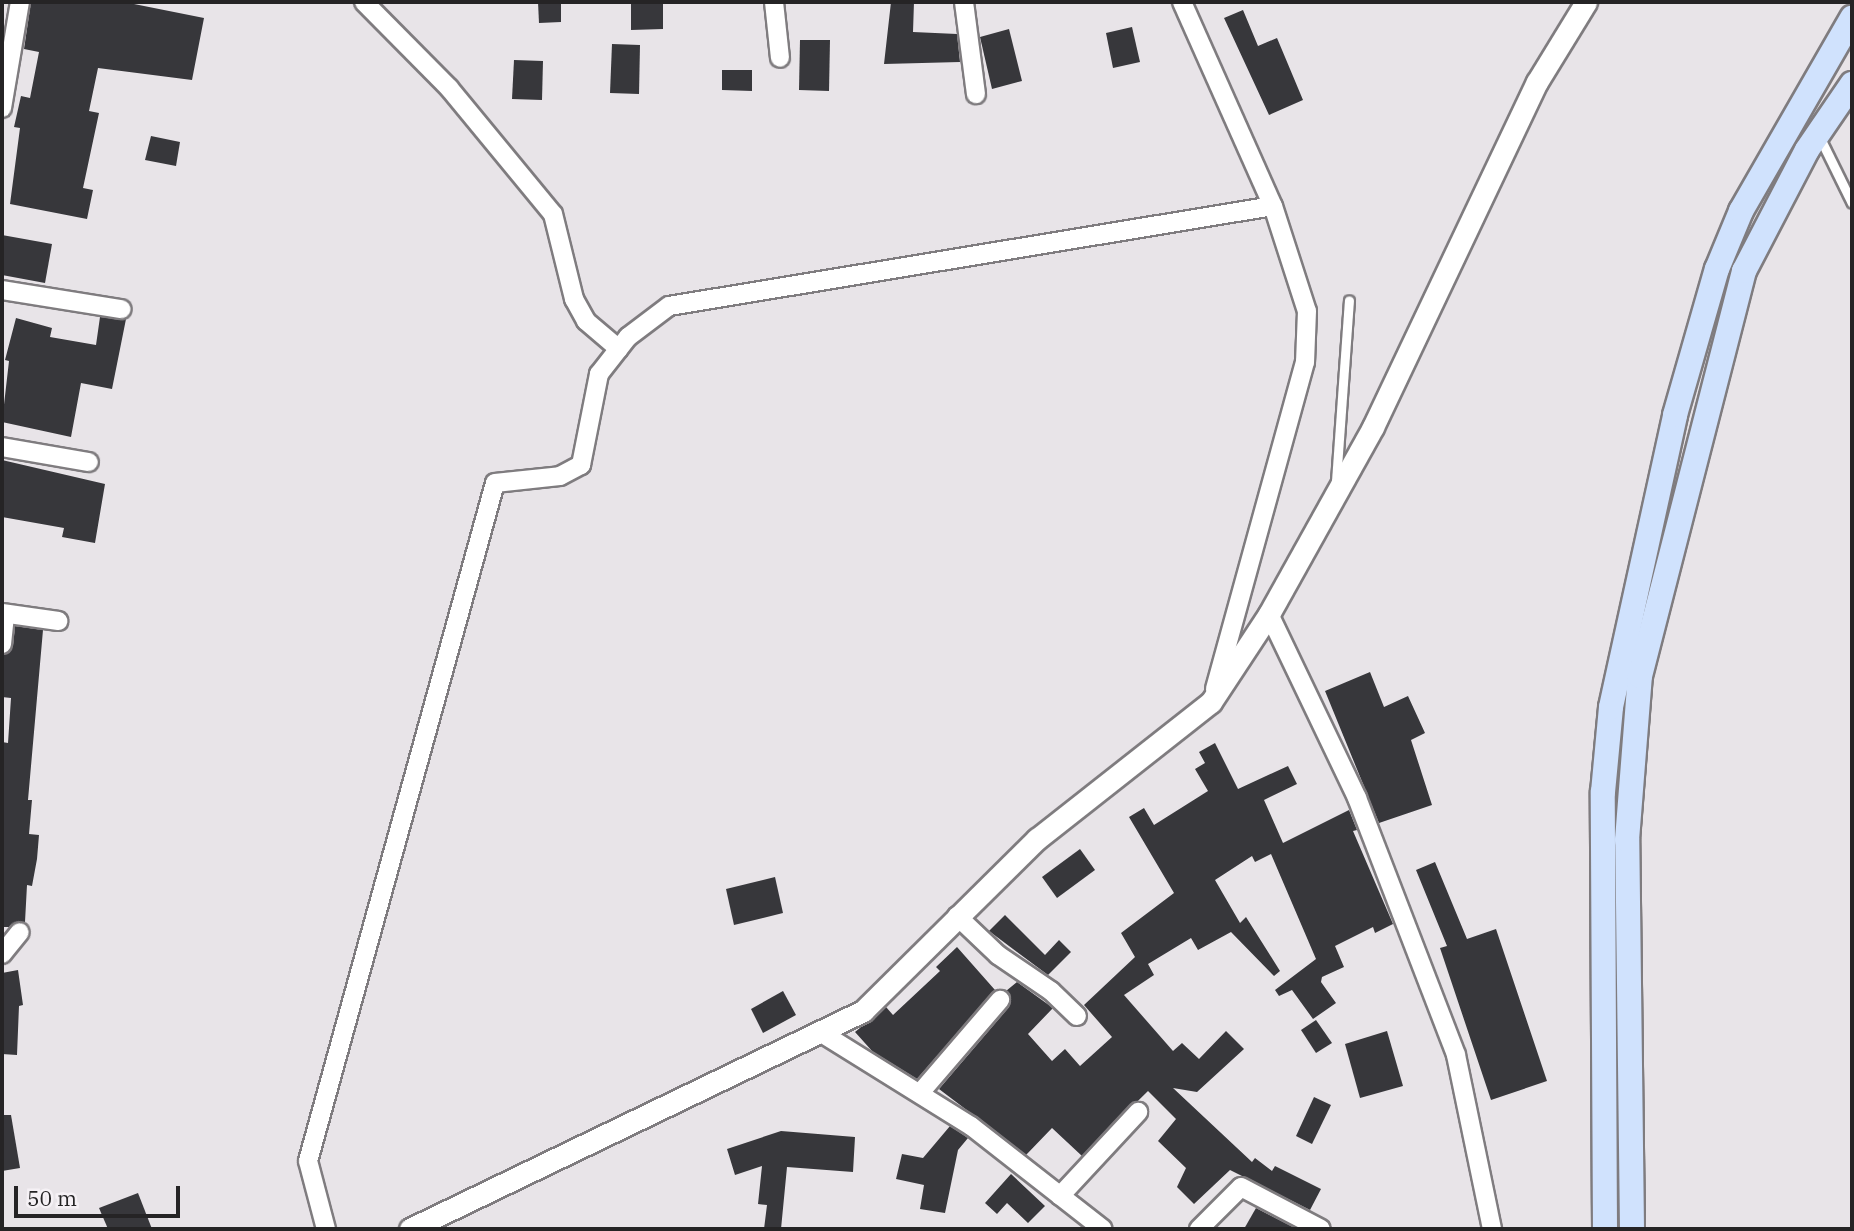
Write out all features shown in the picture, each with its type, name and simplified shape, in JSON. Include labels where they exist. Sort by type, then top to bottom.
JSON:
[{"type":"main road","points":[[1605,1229],[1603,818],[1611,707],[1675,415],[1717,269],[1741,211],[1852,18]]},
{"type":"main road","points":[[1632,1229],[1627,841],[1636,699],[1744,271],[1817,133],[1852,84]]},
{"type":"street","points":[[2,108],[20,2]]},
{"type":"street","points":[[364,2],[449,88],[553,214],[574,299],[586,320],[619,349]]},
{"type":"street","points":[[775,2],[780,58]]},
{"type":"street","points":[[964,2],[976,93]]},
{"type":"street","points":[[1182,2],[1273,206],[1307,311],[1305,362],[1212,702]]},
{"type":"street","points":[[410,1229],[863,1011],[1037,839],[1212,702],[1269,614],[1373,428],[1537,82],[1586,2]]},
{"type":"street","points":[[326,1229],[308,1161],[495,483],[553,477],[581,465],[599,374],[619,349],[669,306],[1273,206]]},
{"type":"street","points":[[2,290],[121,309]]},
{"type":"street","points":[[2,447],[89,461]]},
{"type":"street","points":[[2,644],[3,614],[58,621]]},
{"type":"street","points":[[1269,614],[1357,797],[1456,1055],[1492,1229]]},
{"type":"street","points":[[957,916],[998,955],[1051,991],[1077,1016]]},
{"type":"street","points":[[2,954],[20,932]]},
{"type":"street","points":[[920,1093],[1000,999]]},
{"type":"street","points":[[820,1032],[971,1126],[1103,1229]]},
{"type":"street","points":[[1060,1196],[1138,1112]]},
{"type":"street","points":[[1199,1229],[1241,1187],[1321,1229]]},
{"type":"lane","points":[[1817,133],[1852,204]]},
{"type":"lane","points":[[1334,497],[1349,300]]},
{"type":"building","points":[[31,2],[124,2],[204,18],[192,80],[98,68],[89,111],[99,113],[83,188],[93,190],[87,219],[10,204],[20,128],[14,127],[21,96],[30,98],[39,52],[24,49]]},
{"type":"building","points":[[538,2],[561,2],[561,22],[539,23]]},
{"type":"building","points":[[631,2],[663,2],[663,29],[631,30]]},
{"type":"building","points":[[891,2],[914,2],[913,32],[957,34],[960,62],[884,64]]},
{"type":"building","points":[[1243,10],[1258,46],[1277,38],[1303,100],[1269,115],[1224,18]]},
{"type":"building","points":[[1132,27],[1140,62],[1113,68],[1106,33]]},
{"type":"building","points":[[1009,29],[1022,81],[992,89],[980,37]]},
{"type":"building","points":[[800,40],[830,40],[829,91],[799,90]]},
{"type":"building","points":[[612,44],[640,45],[639,94],[610,93]]},
{"type":"building","points":[[514,60],[543,61],[542,100],[512,99]]},
{"type":"building","points":[[722,70],[752,70],[752,91],[722,90]]},
{"type":"building","points":[[151,136],[180,142],[176,166],[145,160]]},
{"type":"building","points":[[2,235],[52,244],[45,283],[2,275]]},
{"type":"building","points":[[100,317],[126,319],[112,389],[81,383],[71,437],[2,422],[9,361],[5,360],[16,318],[52,328],[50,337],[96,345]]},
{"type":"building","points":[[2,460],[105,484],[95,543],[62,537],[64,528],[2,517]]},
{"type":"building","points":[[15,626],[43,630],[28,800],[32,800],[29,834],[39,835],[32,886],[27,885],[25,922],[2,927],[2,742],[8,743],[11,698],[2,697],[2,666],[3,655],[13,646]]},
{"type":"building","points":[[1370,672],[1384,707],[1408,696],[1425,733],[1411,740],[1432,805],[1379,823],[1325,691]]},
{"type":"building","points":[[1215,743],[1238,789],[1288,766],[1297,784],[1264,800],[1283,843],[1349,810],[1357,830],[1353,831],[1393,924],[1375,933],[1373,927],[1335,946],[1344,967],[1322,977],[1321,982],[1336,1003],[1313,1019],[1292,990],[1279,996],[1275,990],[1316,959],[1271,854],[1255,862],[1252,856],[1215,880],[1240,923],[1246,917],[1280,971],[1274,976],[1231,932],[1198,950],[1191,938],[1148,964],[1154,975],[1124,995],[1173,1051],[1182,1043],[1199,1059],[1226,1031],[1244,1049],[1197,1092],[1173,1088],[1252,1162],[1255,1158],[1272,1171],[1275,1166],[1321,1189],[1310,1210],[1230,1170],[1194,1204],[1177,1187],[1186,1168],[1158,1141],[1176,1119],[1148,1091],[1082,1156],[1052,1128],[1026,1155],[939,1089],[1009,1007],[1011,997],[1006,991],[1017,982],[1053,1008],[1028,1034],[1052,1061],[1065,1049],[1080,1066],[1112,1037],[1084,1005],[1135,957],[1121,933],[1174,893],[1129,817],[1144,808],[1154,825],[1208,791],[1195,769],[1205,763],[1199,752]]},
{"type":"building","points":[[1080,849],[1095,870],[1057,898],[1042,877]]},
{"type":"building","points":[[1435,862],[1467,939],[1496,929],[1547,1081],[1491,1100],[1440,948],[1447,946],[1416,870]]},
{"type":"building","points":[[775,877],[783,913],[734,925],[726,889]]},
{"type":"building","points":[[1005,915],[1045,955],[1059,940],[1071,952],[1048,975],[989,931]]},
{"type":"building","points":[[957,947],[995,990],[917,1079],[873,1052],[855,1032],[886,1007],[893,1015],[940,971],[936,967]]},
{"type":"building","points":[[18,970],[23,1005],[19,1006],[17,1055],[2,1054],[2,973]]},
{"type":"building","points":[[783,991],[796,1015],[763,1033],[751,1009]]},
{"type":"building","points":[[1316,1020],[1332,1043],[1316,1053],[1301,1030]]},
{"type":"building","points":[[1387,1031],[1403,1086],[1360,1098],[1345,1044]]},
{"type":"building","points":[[1314,1097],[1331,1105],[1312,1144],[1296,1136]]},
{"type":"building","points":[[2,1115],[11,1115],[20,1168],[2,1171]]},
{"type":"building","points":[[950,1126],[968,1138],[958,1150],[945,1213],[920,1209],[924,1185],[896,1179],[902,1154],[923,1158]]},
{"type":"building","points":[[781,1131],[855,1137],[853,1172],[787,1167],[781,1229],[764,1229],[767,1205],[758,1204],[762,1166],[735,1175],[727,1149]]},
{"type":"building","points":[[1011,1174],[1045,1206],[1028,1223],[1007,1203],[997,1214],[985,1203]]},
{"type":"building","points":[[138,1193],[152,1229],[108,1229],[99,1208]]},
{"type":"building","points":[[1256,1208],[1297,1229],[1244,1229]]}]
